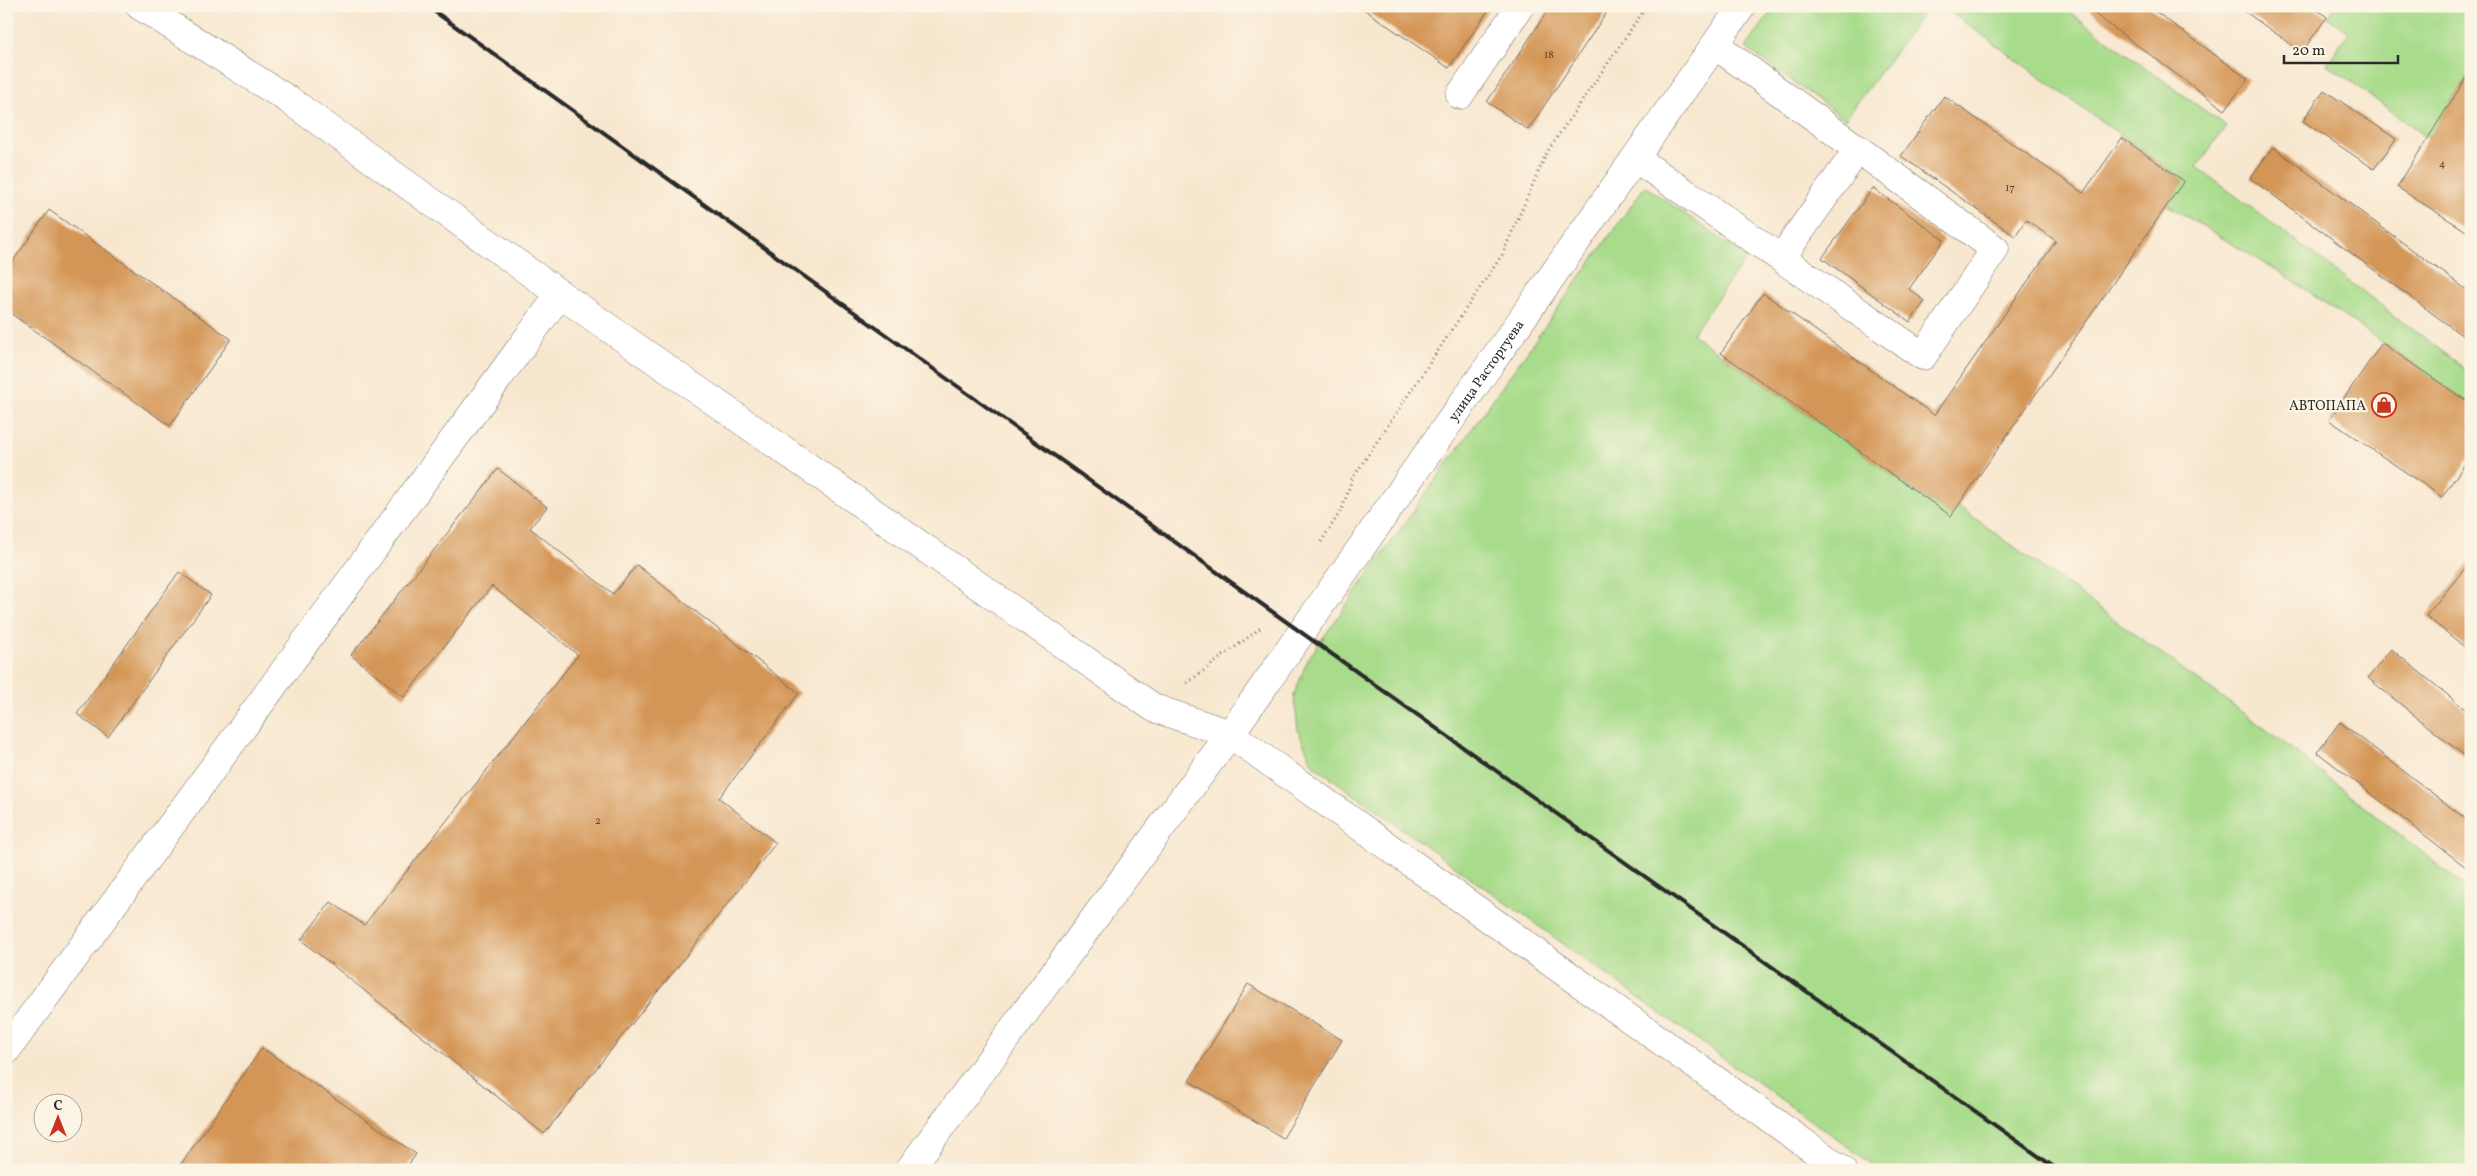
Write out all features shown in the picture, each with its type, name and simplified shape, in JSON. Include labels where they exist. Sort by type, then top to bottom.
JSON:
[{"type":"street","points":[[140,6],[288,100],[560,294],[1154,708],[1230,734],[1842,1170]]},
{"type":"street","points":[[1460,95],[1520,6]]},
{"type":"street","name":"улица Расторгуева","points":[[909,1170],[1230,734],[1742,6]]},
{"type":"street","points":[[1636,158],[1923,356],[1995,249],[1715,45]]},
{"type":"street","points":[[1782,257],[1858,149]]},
{"type":"street","points":[[6,1051],[560,294]]},
{"type":"path","points":[[1316,549],[1342,509],[1352,480],[1502,255],[1547,152],[1647,6]]},
{"type":"path","points":[[1154,708],[1267,622]]},
{"type":"green space","points":[[1775,6],[1929,6],[1845,119],[1746,48]]},
{"type":"green space","points":[[1942,6],[2061,6],[2226,126],[2197,167],[2471,373],[2471,404],[2286,276],[2167,205],[2184,181]]},
{"type":"green space","points":[[2335,6],[2471,6],[2471,70],[2428,138],[2327,64],[2349,32],[2327,17]]},
{"type":"green space","points":[[1645,186],[1747,257],[1692,334],[1951,516],[1958,506],[2279,739],[2471,891],[2471,1170],[1880,1170],[1313,765],[1298,730],[1294,695],[1308,659]]},
{"type":"building","points":[[1359,6],[1491,6],[1449,68]]},
{"type":"building","points":[[1551,6],[1611,6],[1528,130],[1487,102]]},
{"type":"building","points":[[2084,6],[2148,6],[2248,79],[2225,110]]},
{"type":"building","points":[[2237,6],[2312,6],[2327,17],[2302,52]]},
{"type":"building","points":[[2471,70],[2471,234],[2397,187]]},
{"type":"building","points":[[2324,90],[2396,139],[2374,169],[2303,121]]},
{"type":"building","points":[[1944,96],[2083,193],[2122,138],[2184,181],[1951,516],[1721,353],[1763,293],[1934,415],[2056,241],[2026,220],[2015,236],[1901,156]]},
{"type":"building","points":[[2273,147],[2471,293],[2471,342],[2250,178]]},
{"type":"building","points":[[1873,188],[1944,240],[1909,289],[1925,301],[1910,322],[1822,258]]},
{"type":"building","points":[[49,210],[231,339],[170,426],[6,310],[6,271]]},
{"type":"building","points":[[2382,343],[2471,404],[2471,455],[2442,497],[2329,420]]},
{"type":"building","points":[[498,469],[547,507],[530,528],[613,594],[637,565],[799,693],[719,798],[776,843],[544,1134],[301,940],[331,902],[364,925],[578,655],[492,586],[404,697],[351,655]]},
{"type":"building","points":[[2471,561],[2471,652],[2426,616]]},
{"type":"building","points":[[179,572],[211,595],[108,737],[77,714]]},
{"type":"building","points":[[2391,649],[2471,714],[2471,761],[2368,678]]},
{"type":"building","points":[[2340,722],[2471,823],[2471,871],[2317,752]]},
{"type":"building","points":[[1248,984],[1342,1040],[1283,1138],[1189,1081]]},
{"type":"building","points":[[262,1048],[416,1154],[405,1170],[177,1170]]},
{"type":"railway","points":[[427,6],[1274,613],[2058,1170]]},
{"type":"place","name":"АВТОПАПА","points":[[2384,405]]}]
